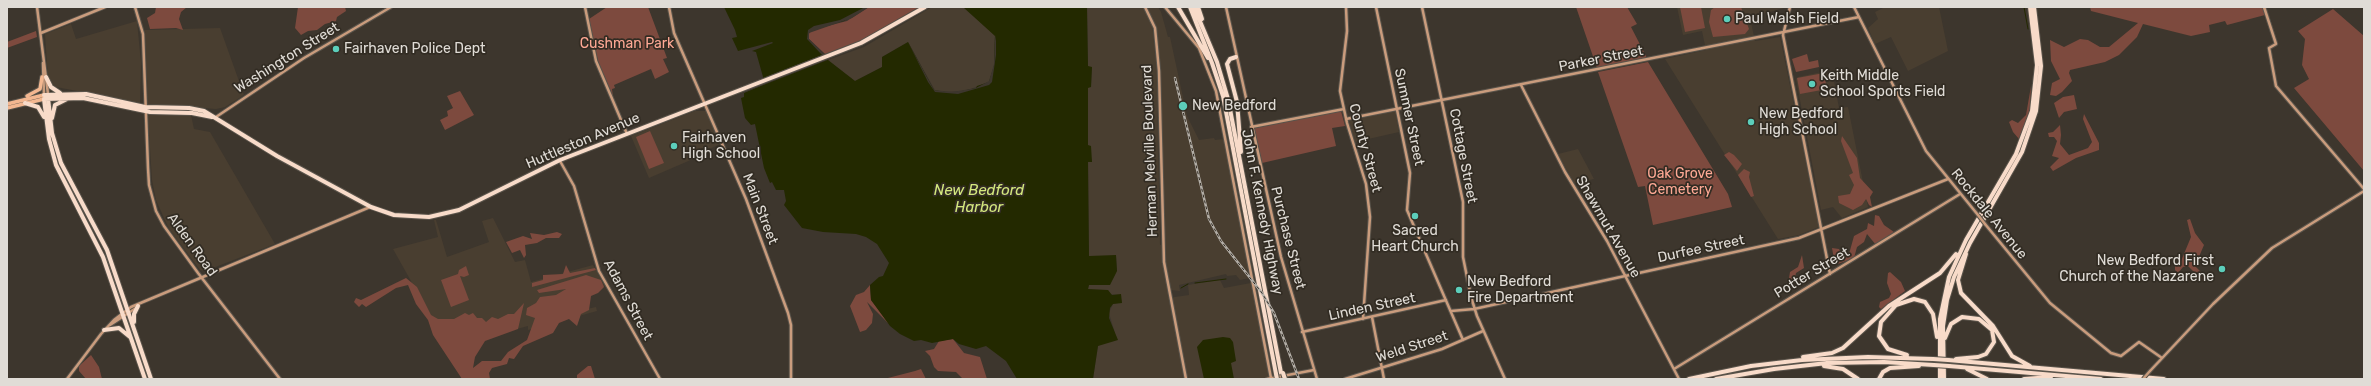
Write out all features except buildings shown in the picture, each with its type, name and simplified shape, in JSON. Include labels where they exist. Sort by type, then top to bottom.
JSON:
[{"type":"highway","name":"Huttleston Avenue","points":[[371,207],[394,215],[419,218],[444,215],[473,204],[560,160],[864,42],[925,7]]},
{"type":"highway","points":[[1178,7],[1216,74]]},
{"type":"highway","name":"John F. Kennedy Highway","points":[[1190,7],[1216,74],[1226,110],[1280,375],[1284,379]]},
{"type":"highway","name":"John F. Kennedy Highway","points":[[1194,7],[1208,38],[1226,91],[1243,173],[1280,375]]},
{"type":"highway","points":[[1198,7],[1208,38]]},
{"type":"highway","points":[[1938,348],[1943,297],[1952,268],[1965,241],[2014,158],[2030,118],[2035,91],[2037,65],[2030,7]]},
{"type":"highway","points":[[1944,357],[1943,332],[1948,295],[1958,264],[2022,152],[2035,116],[2041,66],[2034,7]]},
{"type":"highway","points":[[1236,57],[1229,59],[1227,64],[1237,106],[1243,173]]},
{"type":"highway","points":[[44,77],[53,88],[63,93]]},
{"type":"highway","points":[[46,96],[63,93],[94,95],[145,109]]},
{"type":"highway","points":[[46,96],[83,98],[145,109],[197,109],[216,117],[277,156],[371,207]]},
{"type":"highway","points":[[46,96],[46,124],[50,146],[58,172],[96,241],[124,314],[145,379]]},
{"type":"highway","points":[[46,96],[52,132],[64,170],[107,250],[151,379]]},
{"type":"highway","points":[[52,132],[53,111],[56,104],[63,100],[83,98]]},
{"type":"highway","points":[[25,103],[38,107],[46,124]]},
{"type":"highway","points":[[1973,237],[1959,275],[1958,284],[1961,293],[1993,326],[2012,356],[2036,368]]},
{"type":"highway","points":[[1689,379],[1832,353],[1843,348],[1889,306],[1940,273],[1965,241]]},
{"type":"highway","points":[[1919,358],[1891,351],[1880,338],[1878,331],[1881,322],[1889,311],[1899,303],[1917,299],[1928,305],[1934,316],[1942,379]]},
{"type":"highway","points":[[138,306],[134,319],[139,342]]},
{"type":"highway","points":[[1942,379],[1946,331],[1956,320],[1972,317],[1982,321],[1990,328],[1994,336],[1994,342],[1986,354],[1978,357],[1948,360]]},
{"type":"highway","points":[[104,330],[115,328],[121,329],[133,342]]},
{"type":"highway","points":[[1787,362],[1858,357],[1919,358],[2164,379]]},
{"type":"highway","points":[[1716,379],[1804,365],[1879,362],[1949,366],[2101,379]]},
{"type":"highway","points":[[1804,365],[1835,367],[1849,372],[1858,379]]},
{"type":"highway","points":[[1878,379],[1885,371],[1893,368],[1933,365]]},
{"type":"highway","points":[[1957,367],[1980,374],[1987,379]]},
{"type":"highway","points":[[2024,379],[2067,376]]},
{"type":"main road","points":[[37,7],[44,60],[46,96]]},
{"type":"main road","points":[[40,33],[105,7]]},
{"type":"main road","name":"Alden Road","points":[[135,7],[143,34],[149,185],[156,211],[164,226],[280,379]]},
{"type":"main road","name":"Washington Street","points":[[216,117],[304,58],[391,7]]},
{"type":"main road","points":[[585,7],[596,61],[627,134]]},
{"type":"main road","name":"Main Street","points":[[668,7],[674,33],[746,199],[789,315],[791,328],[790,379]]},
{"type":"main road","name":"Herman Melville Boulevard","points":[[1145,7],[1154,23],[1156,35],[1159,82],[1163,254],[1186,379]]},
{"type":"main road","points":[[1165,7],[1198,46],[1216,91],[1271,378]]},
{"type":"main road","name":"Purchase Street","points":[[1226,7],[1251,127],[1281,257],[1317,379]]},
{"type":"main road","name":"County Street","points":[[1346,7],[1347,31],[1340,88],[1346,119],[1366,184],[1370,212],[1363,319]]},
{"type":"main road","name":"Summer Street","points":[[1376,7],[1410,174],[1407,210],[1463,340]]},
{"type":"main road","name":"Cottage Street","points":[[1422,7],[1463,202],[1462,255],[1474,309],[1505,379]]},
{"type":"main road","points":[[1790,7],[1784,33],[1830,274]]},
{"type":"main road","name":"Rockdale Avenue","points":[[1854,7],[1924,148],[2050,304],[2111,353],[2121,356],[2139,342],[2162,358]]},
{"type":"main road","points":[[2143,379],[2162,358],[2276,245],[2364,190],[2276,86],[2269,48],[2276,44],[2264,7]]},
{"type":"main road","name":"Parker Street","points":[[1346,119],[1859,17]]},
{"type":"main road","points":[[20,100],[39,90],[44,77]]},
{"type":"main road","name":"Shawmut Avenue","points":[[1521,85],[1565,172],[1602,232],[1626,276],[1678,379]]},
{"type":"main road","points":[[7,104],[20,100],[46,96]]},
{"type":"main road","points":[[7,108],[46,96]]},
{"type":"main road","points":[[1251,127],[1344,109]]},
{"type":"main road","name":"Adams Street","points":[[560,160],[575,188],[599,271],[660,379]]},
{"type":"main road","name":"Durfee Street","points":[[1451,311],[1474,309],[1797,238],[1948,179]]},
{"type":"main road","name":"Potter Street","points":[[1674,369],[1960,194]]},
{"type":"main road","points":[[67,379],[104,330],[128,310],[202,277],[371,207]]},
{"type":"main road","name":"Linden Street","points":[[1302,332],[1446,300]]},
{"type":"main road","points":[[128,310],[146,301]]},
{"type":"main road","points":[[1372,317],[1384,379]]},
{"type":"main road","name":"Weld Street","points":[[1345,379],[1442,349],[1483,331]]},
{"type":"main road","points":[[1267,379],[1314,370]]},
{"type":"shaded area","points":[[932,7],[963,7],[995,35],[994,66],[989,82],[965,91],[936,92],[908,42],[882,57],[882,67],[855,81],[828,60],[864,47]]},
{"type":"shaded area","points":[[1087,7],[1143,7],[1152,23],[1157,72],[1160,245],[1165,244],[1161,75],[1157,28],[1147,7],[1158,7],[1161,12],[1168,37],[1170,37],[1187,116],[1199,140],[1214,138],[1215,140],[1224,139],[1250,278],[1240,280],[1236,275],[1227,276],[1226,274],[1179,285],[1180,291],[1171,290],[1171,284],[1168,298],[1189,295],[1188,285],[1220,280],[1224,288],[1251,283],[1270,379],[1093,379],[1098,346],[1115,333],[1109,313],[1113,304],[1122,302],[1119,295],[1110,294],[1108,290],[1088,290],[1089,285],[1113,279],[1117,270],[1116,256],[1089,256],[1088,162],[1092,162],[1088,146],[1088,87],[1091,87],[1092,67],[1088,67]]},
{"type":"shaded area","name":"New Bedford High School","points":[[1677,7],[1787,7],[1750,18],[1755,41],[1780,37],[1819,227],[1799,235],[1778,239],[1665,59],[1706,50],[1702,31],[1683,35]]},
{"type":"shaded area","points":[[1885,7],[1939,7],[1948,51],[1908,71],[1891,37],[1875,44],[1868,28],[1878,19],[1875,12]]},
{"type":"shaded area","points":[[137,21],[141,63],[140,103],[56,87],[51,83],[48,78],[45,34],[71,24],[76,39]]},
{"type":"shaded area","points":[[220,28],[244,95],[225,107],[216,109],[148,104],[145,30]]},
{"type":"shaded area","points":[[1832,70],[1839,108],[1848,107],[1868,207],[1842,218],[1833,207],[1821,210],[1796,79],[1798,77]]},
{"type":"shaded area","name":"Fairhaven High School","points":[[695,111],[706,111],[720,144],[699,154],[700,156],[649,178],[631,136]]},
{"type":"shaded area","points":[[1395,111],[1399,132],[1355,142],[1349,121]]},
{"type":"shaded area","points":[[150,114],[191,115],[194,129],[210,132],[275,244],[205,271],[200,270],[169,229],[156,200],[152,180],[148,116]]},
{"type":"shaded area","points":[[1578,149],[1594,179],[1574,183],[1558,154]]},
{"type":"shaded area","points":[[493,218],[515,262],[525,260],[531,282],[593,265],[605,286],[583,292],[587,309],[596,307],[597,311],[528,330],[528,326],[448,347],[393,249],[438,237],[434,220],[436,220],[447,257],[489,242],[482,221]]},
{"type":"green space","points":[[156,7],[187,7],[181,12],[179,19],[183,30],[176,28],[150,29],[147,18],[155,13]]},
{"type":"green space","points":[[298,7],[345,7],[346,11],[337,17],[336,21],[325,24],[317,30],[308,31],[301,35],[295,28]]},
{"type":"green space","name":"Cushman Park","points":[[607,7],[648,7],[667,58],[663,59],[669,72],[655,79],[651,69],[614,85],[615,88],[612,89],[613,97],[598,61],[589,19]]},
{"type":"green space","points":[[869,7],[919,7],[862,40],[825,54],[809,39],[808,35],[812,30],[847,21]]},
{"type":"green space","points":[[1576,7],[1627,7],[1637,24],[1631,27],[1647,58],[1597,68]]},
{"type":"green space","points":[[1680,7],[1701,7],[1705,28],[1685,32]]},
{"type":"green space","name":"Paul Walsh Field","points":[[1715,7],[1741,7],[1749,29],[1745,34],[1713,37],[1709,22],[1711,10]]},
{"type":"green space","points":[[2090,7],[2263,7],[2265,15],[2227,25],[2225,21],[2209,25],[2210,32],[2191,36],[2143,24],[2137,37],[2119,55],[2105,62],[2070,70],[2069,73],[2072,81],[2056,96],[2050,95],[2052,83],[2060,79],[2051,61],[2050,40],[2064,47],[2080,39],[2088,40],[2100,47],[2109,47],[2138,23],[2091,11]]},
{"type":"green space","points":[[2333,9],[2364,36],[2364,171],[2294,88],[2309,79],[2302,65],[2305,39],[2298,31]]},
{"type":"green space","points":[[36,31],[37,37],[7,48],[7,42]]},
{"type":"green space","points":[[1807,54],[1809,62],[1818,60],[1819,67],[1796,72],[1792,59]]},
{"type":"green space","name":"Oak Grove Cemetery","points":[[1648,62],[1728,194],[1732,207],[1653,225],[1645,186],[1638,187],[1598,72]]},
{"type":"green space","name":"Keith Middle School Sports Field","points":[[1824,73],[1827,89],[1800,94],[1797,78]]},
{"type":"green space","points":[[2031,86],[2030,112],[2019,139],[2013,132],[2009,122],[2012,120],[2018,123],[2026,115]]},
{"type":"green space","points":[[460,91],[474,115],[445,130],[440,120],[448,116],[447,111],[453,108],[447,96]]},
{"type":"green space","points":[[2074,95],[2077,109],[2064,112],[2059,118],[2054,103],[2063,97]]},
{"type":"green space","points":[[1341,111],[1345,126],[1332,128],[1336,146],[1262,163],[1254,128]]},
{"type":"green space","points":[[2084,114],[2099,143],[2099,150],[2076,158],[2053,171],[2050,167],[2059,158],[2052,156],[2057,141],[2054,137],[2049,137],[2048,133],[2053,132],[2060,125],[2060,144],[2069,155],[2088,148],[2092,142],[2083,119]]},
{"type":"green space","points":[[650,131],[664,163],[649,169],[636,137]]},
{"type":"green space","points":[[1842,136],[1857,158],[1860,178],[1873,192],[1870,197],[1872,207],[1866,199],[1862,205],[1853,210],[1839,203],[1838,196],[1850,194],[1854,185],[1849,175],[1853,173],[1841,141]]},
{"type":"green space","points":[[1729,152],[1742,164],[1737,171],[1724,155]]},
{"type":"green space","points":[[1744,169],[1750,172],[1749,177],[1754,196],[1751,197],[1738,175]]},
{"type":"green space","points":[[1875,215],[1879,216],[1884,225],[1894,232],[1876,245],[1867,234],[1864,242],[1857,247],[1854,258],[1835,265],[1832,248],[1839,249],[1842,255],[1849,254],[1854,236],[1867,229],[1868,223],[1874,226]]},
{"type":"green space","points":[[2190,219],[2195,233],[2204,245],[2195,266],[2201,272],[2203,281],[2188,266],[2183,267],[2178,273],[2175,270],[2175,264],[2181,261],[2191,237],[2187,220]]},
{"type":"green space","points":[[557,232],[562,234],[559,238],[546,238],[537,243],[525,245],[526,255],[524,258],[520,250],[512,253],[506,242],[523,236],[532,239],[530,233],[544,235]]},
{"type":"green space","points":[[1802,255],[1804,268],[1796,273],[1794,282],[1788,284],[1790,272],[1798,267]]},
{"type":"green space","points":[[566,265],[570,273],[595,268],[596,270],[532,287],[532,283],[543,280],[543,275],[563,274]]},
{"type":"green space","points":[[466,266],[469,275],[464,277],[460,276],[469,300],[451,307],[441,280],[458,274],[459,270]]},
{"type":"green space","points":[[1890,272],[1901,282],[1905,291],[1881,309],[1879,307],[1880,302],[1889,298],[1891,294],[1887,283],[1888,273]]},
{"type":"green space","points":[[586,275],[601,280],[604,287],[598,293],[591,296],[589,310],[581,314],[577,326],[569,319],[559,323],[553,333],[523,346],[514,359],[509,358],[507,364],[492,368],[489,373],[490,379],[462,379],[433,335],[428,320],[416,304],[408,285],[396,288],[366,307],[362,304],[359,307],[354,302],[356,298],[361,300],[406,278],[417,287],[431,315],[438,319],[454,319],[465,313],[469,315],[473,313],[477,318],[482,318],[486,322],[492,317],[498,319],[508,314],[514,314],[524,303],[518,329],[485,341],[475,357],[473,368],[482,361],[501,361],[508,352],[527,340],[535,318],[526,315],[527,308],[536,303],[540,297],[556,295],[566,289],[539,293],[537,290]]},
{"type":"green space","points":[[870,285],[871,300],[890,325],[867,302],[873,314],[872,323],[866,330],[860,332],[850,306],[856,295],[864,292]]},
{"type":"green space","points":[[953,339],[964,353],[980,357],[987,379],[963,379],[956,372],[938,371],[934,367],[930,356],[925,351],[934,349],[939,341]]},
{"type":"green space","points":[[91,355],[99,367],[102,379],[86,379],[79,371],[79,366]]},
{"type":"green space","points":[[588,366],[591,366],[595,379],[577,379],[577,375]]},
{"type":"green space","points":[[921,369],[926,379],[884,379],[915,371]]},
{"type":"water","name":"New Bedford Harbor","points":[[724,7],[868,7],[844,21],[812,29],[808,33],[808,39],[828,60],[855,81],[882,67],[882,57],[908,42],[934,90],[952,93],[976,88],[977,86],[989,82],[994,66],[995,36],[963,7],[1087,7],[1088,66],[1092,67],[1091,87],[1088,88],[1088,145],[1091,146],[1092,162],[1088,162],[1089,256],[1116,255],[1117,271],[1110,285],[1089,285],[1088,289],[1108,290],[1112,295],[1121,294],[1122,303],[1113,304],[1110,308],[1109,318],[1118,340],[1098,346],[1093,379],[1017,379],[1006,361],[986,346],[976,349],[959,344],[953,339],[932,343],[921,340],[914,341],[900,334],[890,326],[871,300],[870,285],[879,277],[883,276],[889,263],[877,244],[866,237],[856,234],[823,232],[802,228],[784,205],[786,201],[784,190],[776,190],[772,182],[770,183],[764,168],[755,124],[751,125],[745,118],[741,98],[744,97],[744,93],[765,84],[756,52],[752,51],[773,43],[738,51],[732,38],[737,37],[735,30]]},
{"type":"water","points":[[1223,337],[1230,338],[1233,342],[1236,361],[1231,363],[1234,379],[1204,379],[1197,347],[1203,340]]},
{"type":"pier","points":[[865,7],[869,7],[852,18],[809,33],[809,39],[830,59],[743,93],[743,91],[763,83],[761,79],[822,55],[807,39],[808,30],[814,26],[840,20]]},
{"type":"pier","points":[[995,35],[996,55],[992,82],[989,85],[958,94],[935,92],[928,82],[909,44],[934,90],[952,92],[976,88],[989,81],[994,64]]},
{"type":"waterway","points":[[2024,7],[2028,29]]},
{"type":"waterway","points":[[1195,283],[1226,279]]},
{"type":"waterway","points":[[1181,288],[1188,284]]},
{"type":"railway","points":[[1175,78],[1209,219],[1221,241],[1262,293],[1274,313],[1299,379]]},
{"type":"place","name":"Paul Walsh Field","points":[[1727,19]]},
{"type":"place","name":"Fairhaven Police Dept","points":[[336,49]]},
{"type":"place","name":"Keith Middle School Sports Field","points":[[1812,84]]},
{"type":"place","name":"New Bedford","points":[[1183,106]]},
{"type":"place","name":"New Bedford High School","points":[[1751,122]]},
{"type":"place","name":"Fairhaven High School","points":[[674,146]]},
{"type":"place","name":"Sacred Heart Church","points":[[1415,216]]},
{"type":"place","name":"New Bedford First Church of the Nazarene","points":[[2222,269]]},
{"type":"place","name":"New Bedford Fire Department","points":[[1459,290]]}]
